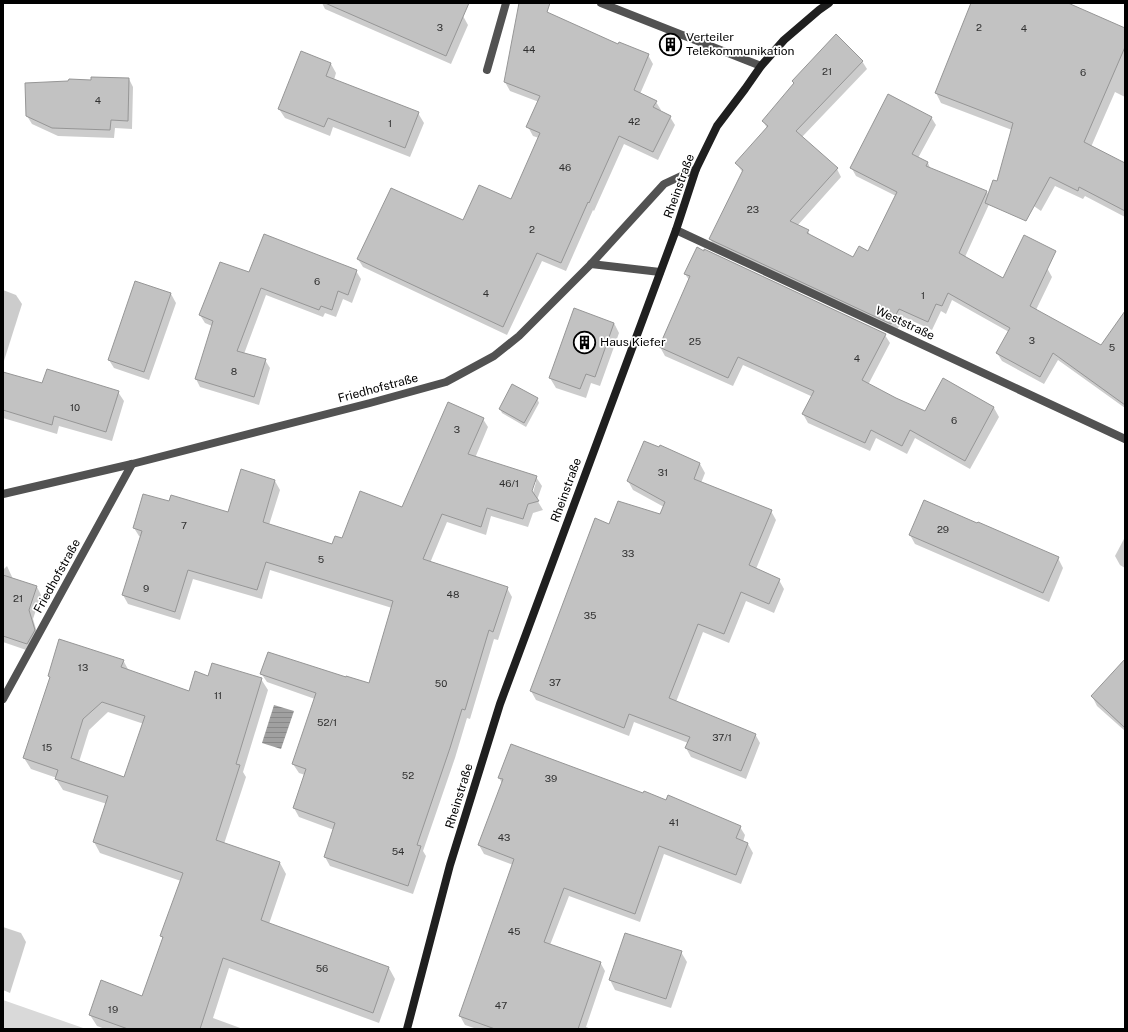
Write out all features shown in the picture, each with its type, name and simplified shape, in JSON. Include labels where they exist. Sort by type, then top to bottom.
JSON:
[{"type":"main road","name":"Rheinstraße","points":[[407,1029],[450,865],[500,704],[676,230],[696,168],[717,126],[761,66],[784,40],[829,3]]},
{"type":"street","points":[[487,70],[506,3]]},
{"type":"street","points":[[600,3],[761,66]]},
{"type":"street","name":"Friedhofstraße","points":[[3,494],[132,464],[446,382],[494,356],[519,336],[591,264],[664,184],[696,168]]},
{"type":"street","name":"Weststraße","points":[[676,230],[1125,439]]},
{"type":"street","points":[[591,264],[660,272]]},
{"type":"street","name":"Friedhofstraße","points":[[3,699],[132,464]]},
{"type":"shaded area","points":[[274,705],[294,711],[281,749],[262,743]]},
{"type":"shaded area","points":[[3,1000],[86,1029],[3,1029]]},
{"type":"building","points":[[325,3],[469,3],[446,56]]},
{"type":"building","points":[[519,3],[550,3],[547,12],[618,44],[619,42],[649,54],[634,90],[657,101],[653,107],[671,116],[653,152],[619,136],[561,263],[537,253],[503,327],[357,259],[391,188],[463,220],[479,185],[511,199],[540,133],[526,127],[540,96],[504,82]]},
{"type":"building","points":[[971,3],[1068,3],[1125,28],[1125,47],[1084,142],[1125,163],[1125,211],[1079,187],[1078,191],[1050,177],[1026,221],[985,203],[993,180],[997,181],[1013,123],[935,93]]},
{"type":"building","points":[[836,34],[863,61],[796,131],[838,168],[790,221],[809,230],[807,233],[853,257],[859,246],[868,251],[897,192],[850,168],[888,94],[932,117],[912,154],[928,162],[926,166],[987,191],[959,253],[1003,278],[1024,235],[1056,251],[1030,306],[1101,345],[1125,311],[1125,405],[1053,353],[1040,377],[996,353],[1010,328],[948,293],[942,306],[936,304],[928,322],[899,309],[891,324],[709,239],[743,170],[735,163],[768,126],[762,121],[794,83],[792,81]]},
{"type":"building","points":[[301,51],[331,63],[326,76],[419,112],[405,148],[328,118],[324,127],[278,109]]},
{"type":"building","points":[[91,77],[129,78],[128,121],[111,120],[110,130],[52,128],[26,116],[25,83],[68,81],[69,79],[91,80]]},
{"type":"building","points":[[264,234],[357,270],[348,295],[338,291],[332,310],[321,306],[319,310],[261,288],[237,351],[266,359],[254,397],[195,379],[213,321],[199,315],[220,262],[249,272]]},
{"type":"building","points":[[697,247],[886,334],[862,380],[925,411],[943,378],[994,407],[965,461],[910,430],[902,446],[871,430],[865,443],[802,414],[814,391],[738,357],[728,378],[659,347],[690,276],[684,274]]},
{"type":"building","points":[[135,281],[171,293],[144,372],[108,360]]},
{"type":"building","name":"Haus Kiefer","points":[[574,308],[614,323],[595,377],[586,374],[580,389],[549,378]]},
{"type":"building","points":[[47,369],[119,391],[106,432],[54,416],[52,425],[3,410],[3,372],[42,383]]},
{"type":"building","points":[[512,384],[538,398],[524,423],[499,409]]},
{"type":"building","points":[[448,402],[484,418],[468,454],[537,476],[532,491],[539,501],[528,504],[523,519],[487,508],[481,527],[442,514],[423,559],[508,587],[493,632],[489,630],[465,710],[462,709],[417,845],[421,846],[408,886],[324,857],[335,823],[293,808],[306,769],[292,764],[316,693],[260,674],[268,652],[369,683],[393,601],[266,562],[257,590],[188,570],[175,612],[122,595],[142,531],[133,528],[143,494],[169,501],[171,495],[228,512],[241,469],[275,480],[263,522],[332,544],[335,536],[342,538],[360,491],[402,507]]},
{"type":"building","points":[[644,441],[659,447],[660,445],[700,463],[694,479],[772,510],[749,565],[780,579],[769,604],[741,592],[724,634],[698,624],[669,698],[756,734],[741,771],[685,748],[690,737],[629,714],[624,728],[530,691],[595,518],[609,524],[618,501],[660,514],[665,502],[627,481]]},
{"type":"building","points":[[924,500],[1059,557],[1043,593],[909,535]]},
{"type":"building","points":[[3,575],[37,586],[29,610],[35,630],[27,644],[3,636]]},
{"type":"building","points":[[59,639],[124,660],[121,667],[189,691],[195,671],[208,676],[212,663],[262,678],[236,764],[240,765],[216,840],[280,862],[261,920],[389,967],[373,1013],[223,958],[200,1029],[128,1029],[89,1015],[101,980],[142,996],[163,937],[160,936],[183,873],[93,842],[108,796],[55,779],[58,770],[23,758],[50,677],[48,676]],"holes":[[[102,702],[145,716],[124,777],[71,758],[83,719]]]},
{"type":"building","points":[[1125,659],[1125,728],[1091,696]]},
{"type":"building","points":[[511,744],[643,793],[644,791],[666,800],[668,795],[741,826],[736,838],[748,843],[736,875],[659,846],[635,914],[564,888],[544,942],[601,962],[578,1029],[495,1029],[459,1016],[514,859],[478,845],[503,779],[498,778]]},
{"type":"building","points":[[625,933],[682,951],[666,999],[609,980]]},
{"type":"place","name":"Verteiler Telekommunikation","points":[[671,44]]},
{"type":"place","name":"Haus Kiefer","points":[[584,342]]}]
